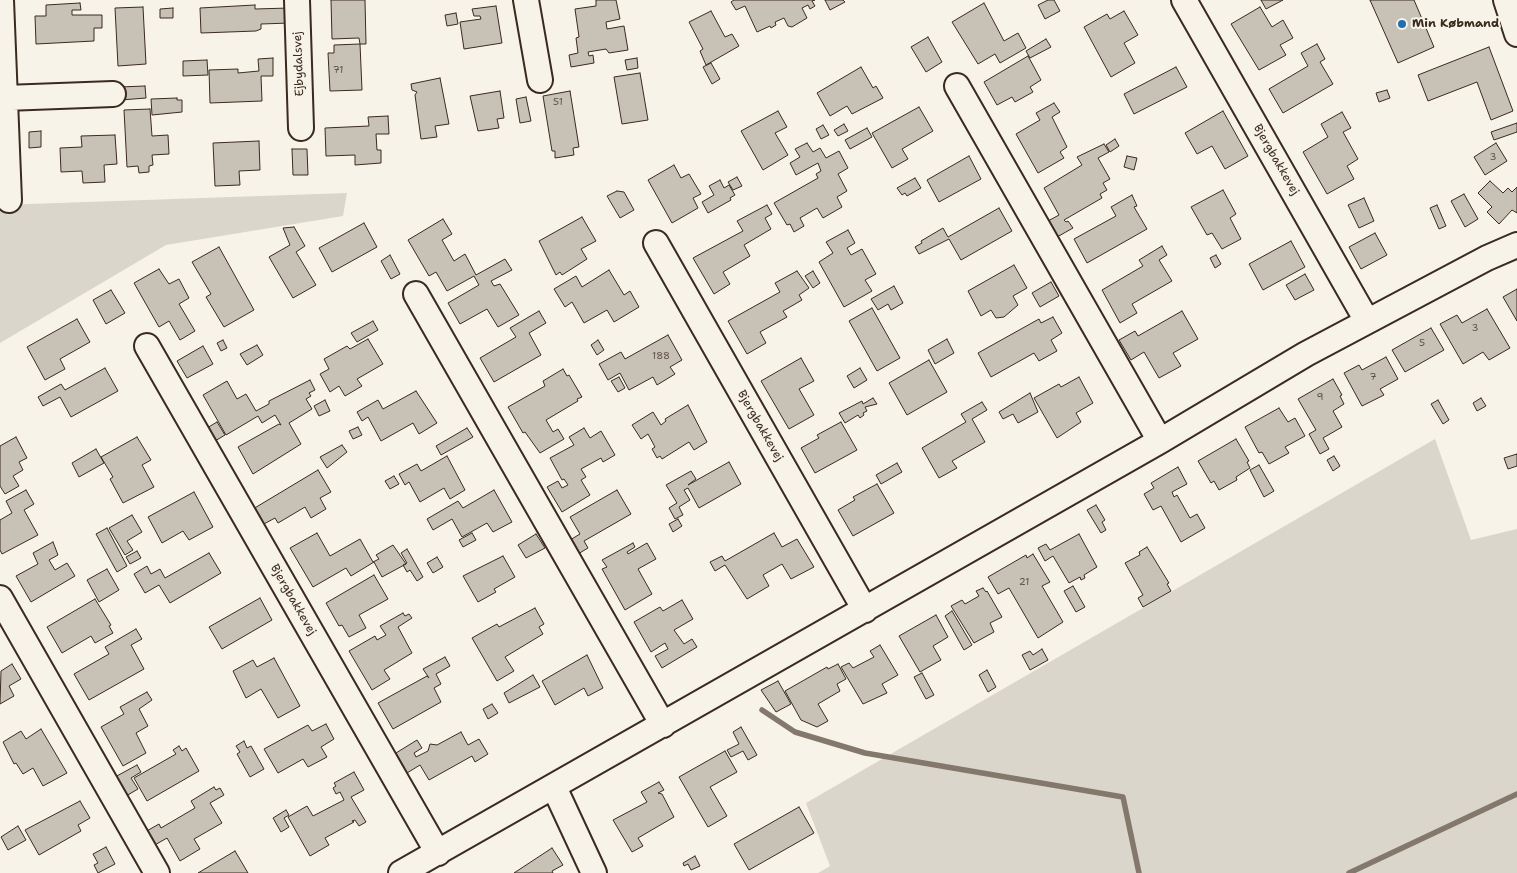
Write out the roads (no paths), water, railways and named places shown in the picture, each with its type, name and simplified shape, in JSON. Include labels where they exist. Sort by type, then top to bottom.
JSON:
[{"type":"street","points":[[1,0],[9,200]]},
{"type":"street","name":"Ejbydalsvej","points":[[297,0],[301,128]]},
{"type":"street","points":[[526,0],[540,80]]},
{"type":"street","name":"Bjergbakkevej","points":[[1184,0],[1367,321]]},
{"type":"street","points":[[1506,0],[1517,34]]},
{"type":"street","points":[[957,86],[1160,441]]},
{"type":"street","points":[[5,98],[113,94]]},
{"type":"street","name":"Bjergbakkevej","points":[[656,243],[864,610]]},
{"type":"street","points":[[401,873],[1367,321],[1487,258],[1517,245]]},
{"type":"street","points":[[416,294],[663,725]]},
{"type":"street","name":"Bjergbakkevej","points":[[147,346],[438,853]]},
{"type":"street","points":[[0,598],[157,873]]},
{"type":"street","points":[[554,787],[594,873]]},
{"type":"waterway","points":[[762,710],[795,732],[865,753],[1123,797],[1139,873]]},
{"type":"waterway","points":[[1349,873],[1517,794]]},
{"type":"place","name":"Min Købmand","points":[[1402,24]]}]
